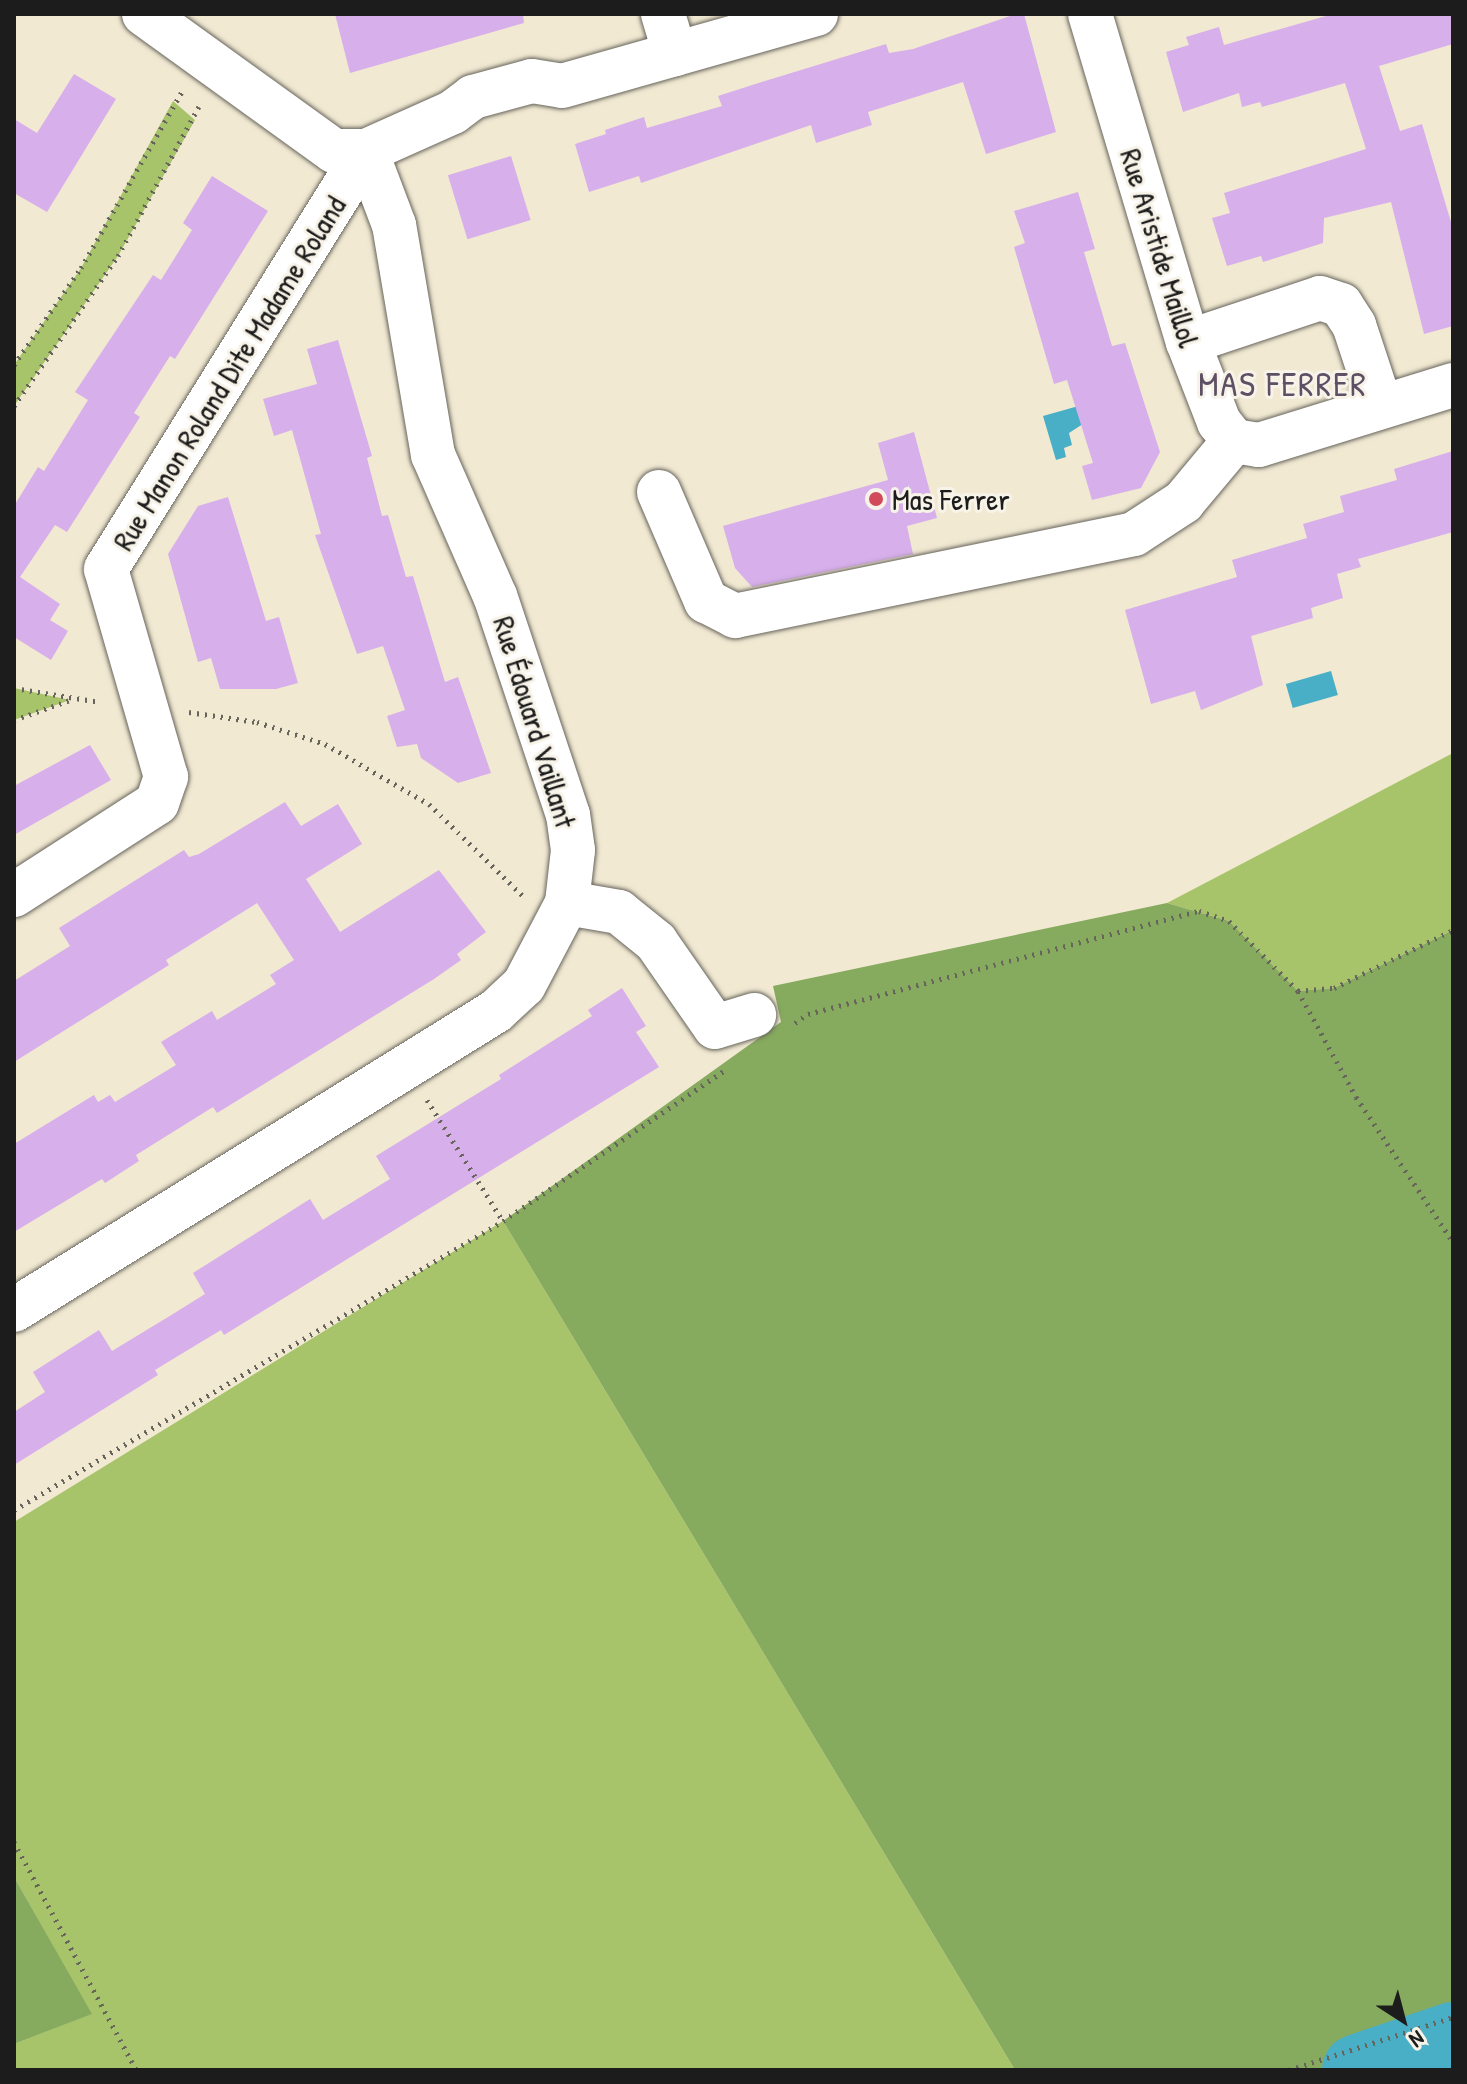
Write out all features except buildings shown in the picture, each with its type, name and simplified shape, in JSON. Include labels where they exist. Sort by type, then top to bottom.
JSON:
[{"type":"street","points":[[144,14],[334,151],[366,151],[453,112],[473,97],[532,81],[562,86],[669,34],[816,14]]},
{"type":"street","name":"Rue Aristide Maillol","points":[[1096,16],[1188,342],[1219,422],[1234,441]]},
{"type":"street","name":"Rue Manon Roland Dite Madame Roland","points":[[14,895],[157,803],[166,777],[106,569],[366,151]]},
{"type":"street","name":"Rue Édouard Vaillant","points":[[14,1310],[496,1011],[524,985],[567,903],[573,850],[568,815],[495,596],[433,455],[394,225],[366,151]]},
{"type":"street","points":[[1188,342],[1320,298],[1341,305],[1354,325],[1381,407]]},
{"type":"street","points":[[659,492],[706,601],[735,616],[1134,534],[1183,502],[1234,441],[1259,445],[1453,385]]},
{"type":"street","points":[[567,903],[619,912],[656,942],[715,1027],[769,1023]]},
{"type":"path","points":[[14,365],[81,268],[173,101],[211,63]]},
{"type":"path","points":[[14,406],[118,256],[195,120],[211,63]]},
{"type":"path","points":[[14,688],[70,700],[145,705],[257,722],[325,744],[429,804],[521,897],[567,903]]},
{"type":"path","points":[[14,720],[70,700]]},
{"type":"path","points":[[769,1023],[1199,911],[1229,921],[1298,991],[1356,1097],[1420,1195],[1447,1226],[1453,1242]]},
{"type":"path","points":[[1298,991],[1334,988],[1453,930]]},
{"type":"path","points":[[14,1510],[503,1221],[732,1066]]},
{"type":"path","points":[[407,1068],[503,1221]]},
{"type":"path","points":[[14,1842],[136,2070]]},
{"type":"path","points":[[1289,2070],[1453,2017]]},
{"type":"green space","points":[[173,101],[195,120],[118,256],[14,406],[14,365],[81,268]]},
{"type":"green space","points":[[14,688],[70,700],[14,720]]},
{"type":"green space","points":[[1453,753],[1453,930],[1334,988],[1298,991],[1229,921],[1167,903]]},
{"type":"green space","points":[[1167,903],[1229,921],[1298,991],[1334,988],[1453,930],[1453,2070],[1015,2070],[503,1221],[781,1022],[773,986]]},
{"type":"green space","points":[[503,1221],[1015,2070],[14,2070],[14,2044],[91,2014],[14,1877],[14,1522]]},
{"type":"green space","points":[[14,1877],[92,2014],[14,2044]]},
{"type":"water","points":[[1082,405],[1086,422],[1069,433],[1072,445],[1064,448],[1066,457],[1056,460],[1043,416]]},
{"type":"water","points":[[1331,671],[1338,695],[1293,708],[1286,684]]},
{"type":"waterway","points":[[1358,2070],[1453,2038]]},
{"type":"place","name":"Mas Ferrer","points":[[876,499]]},
{"type":"district","name":"MAS FERRER","points":[[1283,385]]}]
